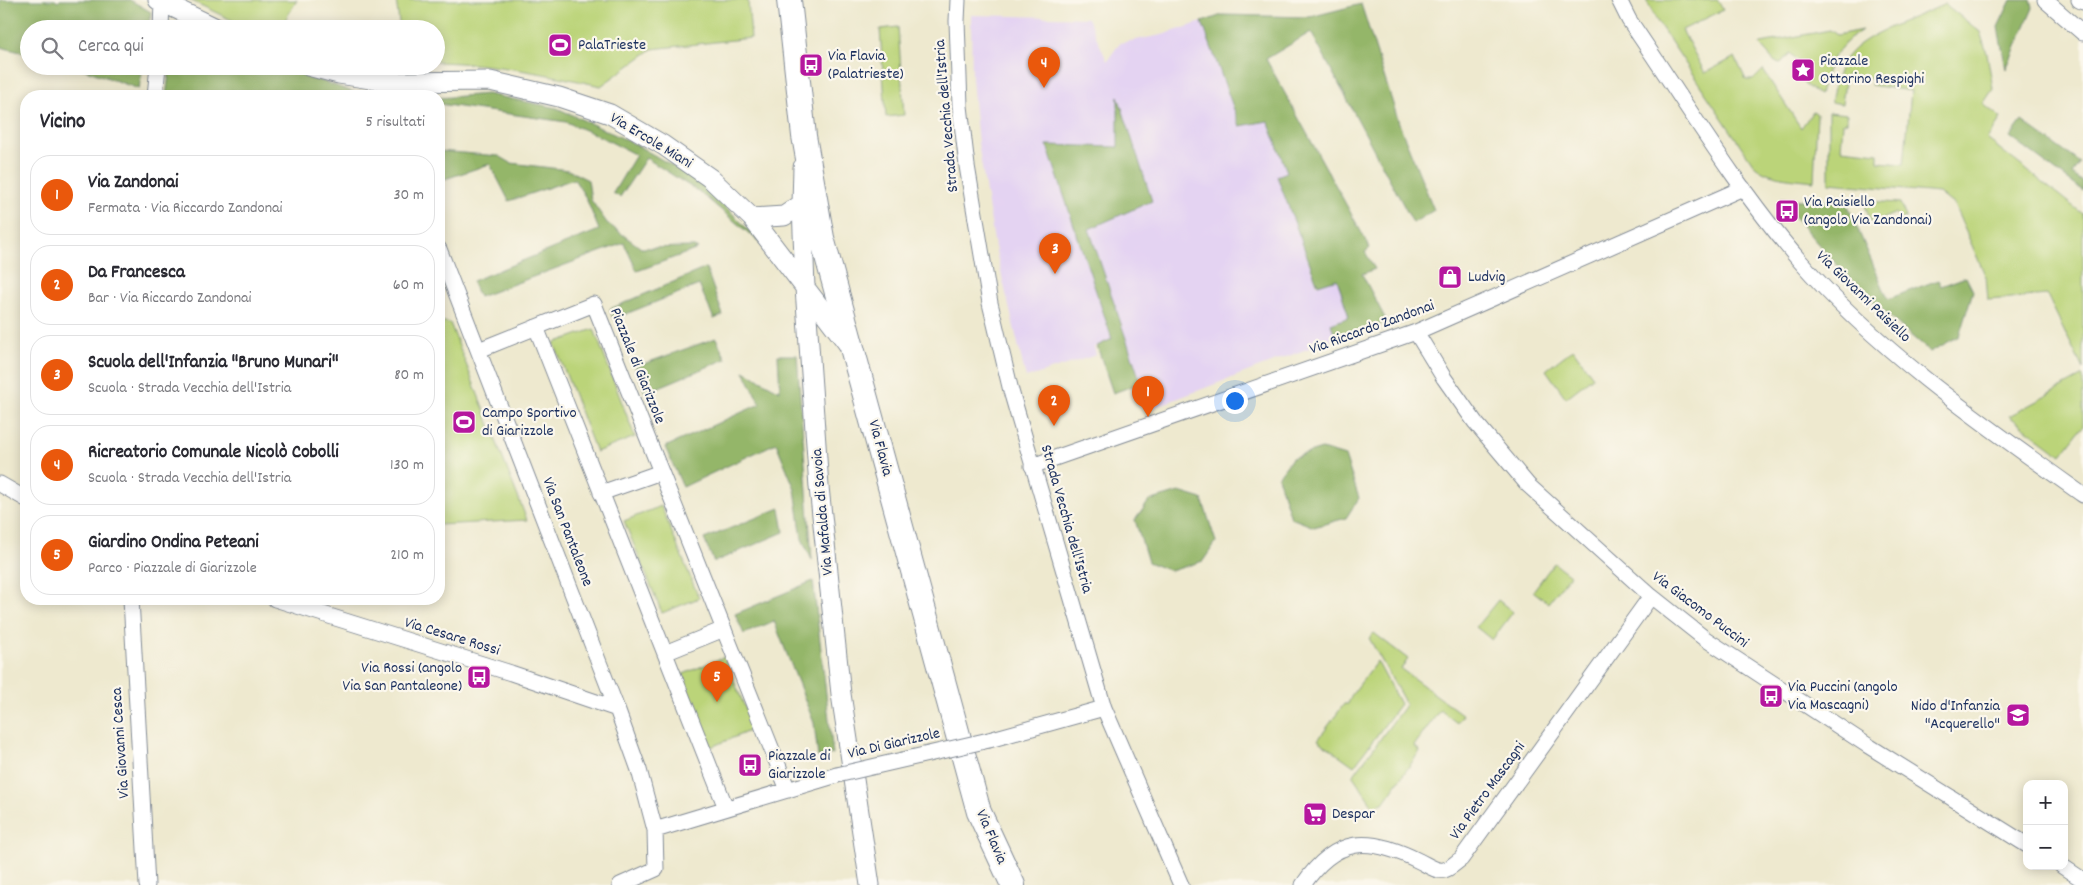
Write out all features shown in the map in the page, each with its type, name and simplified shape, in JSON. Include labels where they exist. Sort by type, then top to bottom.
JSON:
[{"type":"main road","name":"Via Flavia","points":[[788,0],[804,136],[822,238],[979,812],[1013,885]]},
{"type":"street","name":"Strada Vecchia dell'Istria","points":[[958,0],[960,106],[972,205],[990,303],[1011,391],[1104,708],[1181,885]]},
{"type":"street","name":"Via Giovanni Paisiello","points":[[1619,0],[1629,20],[1743,188],[1799,260],[1851,315],[1943,393],[2083,496]]},
{"type":"street","points":[[2045,0],[2083,33]]},
{"type":"street","points":[[2078,0],[2083,2]]},
{"type":"street","points":[[160,20],[160,1],[199,20]]},
{"type":"street","points":[[156,90],[157,75]]},
{"type":"street","name":"Via Ercole Miani","points":[[341,75],[389,89],[490,81],[559,97],[610,114],[663,145],[710,178],[752,218],[855,353]]},
{"type":"street","name":"Via Mafalda di Savoia","points":[[804,136],[802,204],[805,288],[819,487],[840,694],[870,885]]},
{"type":"street","name":"Via Riccardo Zandonai","points":[[1032,466],[1416,332],[1743,188]]},
{"type":"street","points":[[752,218],[784,216],[802,204]]},
{"type":"street","name":"Via San Pantaleone","points":[[445,264],[640,770],[655,830]]},
{"type":"street","name":"Piazzale di Giarizzole","points":[[479,350],[594,304],[788,790]]},
{"type":"street","points":[[536,327],[726,808]]},
{"type":"street","name":"Via Giacomo Puccini","points":[[1416,332],[1444,378],[1476,422],[1528,485],[1651,596],[1728,654],[1867,745],[2023,842]]},
{"type":"street","points":[[601,493],[661,472]]},
{"type":"street","points":[[0,484],[20,496]]},
{"type":"street","name":"Via Pietro Mascagni","points":[[1303,885],[1314,869],[1332,853],[1351,846],[1371,844],[1396,849],[1436,869],[1444,870],[1460,859],[1651,596]]},
{"type":"street","name":"Via Giovanni Cesca","points":[[131,605],[148,885]]},
{"type":"street","name":"Via Cesare Rossi","points":[[294,605],[511,673],[617,710]]},
{"type":"street","points":[[664,653],[724,629]]},
{"type":"street","name":"Via Di Giarizzole","points":[[655,830],[836,775],[989,740],[1104,708]]},
{"type":"street","points":[[655,830],[657,885]]},
{"type":"street","points":[[620,885],[656,869]]},
{"type":"street","points":[[2068,870],[2083,880]]},
{"type":"shaded area","points":[[971,15],[1088,18],[1107,61],[1120,43],[1162,35],[1202,22],[1240,126],[1268,121],[1287,172],[1277,176],[1317,285],[1337,278],[1349,317],[1331,324],[1336,338],[1150,409],[1089,229],[1152,201],[1119,98],[1118,147],[1047,145],[1112,340],[1094,347],[1096,355],[1026,378],[995,247],[978,143],[972,79]]},
{"type":"green space","points":[[0,0],[55,0],[58,2],[60,0],[130,0],[151,12],[150,20],[20,20],[20,52],[0,47]]},
{"type":"green space","points":[[190,0],[297,0],[285,20],[231,20]]},
{"type":"green space","name":"PalaTrieste","points":[[396,0],[748,0],[751,38],[652,49],[601,86],[519,70],[478,64],[445,62],[445,20],[399,20]]},
{"type":"green space","points":[[1646,0],[1718,0],[1723,10],[1682,30],[1705,73],[1735,57],[1746,80],[1753,80],[1763,70],[1801,128],[1813,111],[1817,114],[1814,181],[1766,173],[1753,164],[1657,21]]},
{"type":"green space","points":[[2011,0],[2031,0],[2033,8],[2006,69],[1998,27]]},
{"type":"green space","points":[[1361,4],[1400,126],[1434,210],[1413,223],[1311,32],[1266,59],[1370,248],[1365,252],[1375,269],[1362,274],[1387,322],[1336,338],[1331,324],[1349,317],[1337,279],[1318,285],[1277,176],[1287,172],[1268,121],[1240,126],[1202,22],[1222,15],[1310,17]]},
{"type":"green space","points":[[1945,4],[1980,32],[1987,53],[1993,89],[1983,104],[2001,118],[1987,139],[2083,214],[2083,369],[2047,295],[1988,300],[1986,277],[1954,205],[1939,193],[1829,183],[1829,112],[1847,114],[1847,122],[1843,123],[1841,149],[1878,153],[1878,162],[1904,164],[1911,91],[1871,85],[1872,79],[1846,75],[1842,104],[1831,102],[1843,63],[1859,45],[1882,31]]},
{"type":"green space","points":[[898,27],[904,115],[886,117],[880,29]]},
{"type":"green space","points":[[1830,30],[1837,35],[1862,30],[1839,50],[1826,74],[1820,95],[1805,85],[1795,71],[1800,63],[1790,53],[1781,63],[1775,62],[1760,45],[1761,43]]},
{"type":"green space","points":[[100,75],[141,75],[139,89]]},
{"type":"green space","points":[[169,75],[304,75],[348,90],[167,90]]},
{"type":"green space","points":[[487,94],[557,108],[633,143],[704,184],[764,246],[702,194],[646,158],[620,197],[613,193],[636,155],[601,137],[566,122],[445,105],[445,98]]},
{"type":"green space","points":[[1118,96],[1152,201],[1089,229],[1141,383],[1113,393],[1097,346],[1112,339],[1047,145],[1118,147]]},
{"type":"green space","points":[[2022,121],[2080,163],[2072,174],[2083,182],[2083,191],[2010,137]]},
{"type":"green space","points":[[445,152],[499,156],[511,163],[568,170],[588,180],[591,200],[607,223],[641,248],[694,247],[698,249],[637,271],[624,243],[479,297],[472,281],[599,230],[586,198],[574,179],[509,201],[490,164],[445,179]]},
{"type":"green space","points":[[1781,199],[1846,202],[1888,299],[1938,280],[1941,286],[1966,277],[1973,291],[1959,336],[1930,352],[1851,280],[1815,241]]},
{"type":"green space","points":[[1863,201],[1900,203],[1906,217],[1899,220],[1896,213],[1872,223]]},
{"type":"green space","points":[[706,268],[723,315],[714,319],[699,285],[613,319],[610,309]]},
{"type":"green space","name":"Campo Sportivo di Giarizzole","points":[[445,322],[450,323],[527,520],[445,525]]},
{"type":"green space","points":[[594,329],[635,437],[596,452],[554,343]]},
{"type":"green space","points":[[716,338],[726,359],[645,393],[635,367]]},
{"type":"green space","points":[[1573,349],[1593,377],[1566,398],[1546,370]]},
{"type":"green space","points":[[778,355],[797,355],[812,560],[802,539],[795,489],[776,443],[683,487],[665,447],[760,404],[744,371],[780,391]]},
{"type":"green space","points":[[2083,376],[2083,426],[2061,455],[2009,416]]},
{"type":"green space","points":[[1322,449],[1345,456],[1359,498],[1346,518],[1314,527],[1291,518],[1278,477],[1292,458]]},
{"type":"green space","points":[[1179,492],[1202,499],[1216,542],[1203,561],[1171,571],[1148,562],[1135,520],[1149,501]]},
{"type":"green space","points":[[661,506],[699,598],[662,613],[624,521]]},
{"type":"green space","points":[[780,508],[784,532],[714,562],[704,539]]},
{"type":"green space","points":[[1554,563],[1570,575],[1548,603],[1533,591]]},
{"type":"green space","points":[[813,581],[833,754],[818,757],[814,723],[774,621],[744,634],[735,614]]},
{"type":"green space","points":[[1498,600],[1513,612],[1492,640],[1476,627]]},
{"type":"green space","points":[[1374,633],[1408,659],[1401,669],[1463,715],[1457,723],[1440,710],[1414,746],[1420,751],[1383,803],[1373,806],[1353,776],[1406,704],[1369,638]]},
{"type":"green space","points":[[724,657],[754,729],[711,747],[681,675]]},
{"type":"green space","points":[[1377,661],[1400,704],[1354,766],[1318,740],[1344,704],[1348,704],[1351,696]]},
{"type":"place","name":"PalaTrieste","points":[[560,45]]},
{"type":"place","name":"Via Flavia (Palatrieste)","points":[[811,65]]},
{"type":"place","name":"Piazzale Ottorino Respighi","points":[[1803,70]]},
{"type":"place","name":"Ricreatorio Comunale Nicolò Cobolli","points":[[1044,88]]},
{"type":"place","name":"Via Paisiello (angolo Via Zandonai)","points":[[1787,211]]},
{"type":"place","name":"Scuola dell'Infanzia \"Bruno Munari\"","points":[[1055,274]]},
{"type":"place","name":"Ludvig","points":[[1450,277]]},
{"type":"place","name":"Via Zandonai","points":[[1148,417]]},
{"type":"place","name":"Campo Sportivo di Giarizzole","points":[[464,422]]},
{"type":"place","name":"Da Francesca","points":[[1054,426]]},
{"type":"place","name":"Via Rossi (angolo Via San Pantaleone)","points":[[479,677]]},
{"type":"place","name":"Via Puccini (angolo Via Mascagni)","points":[[1771,696]]},
{"type":"place","name":"Giardino Ondina Peteani","points":[[717,702]]},
{"type":"place","name":"Nido d'Infanzia \"Acquerello\"","points":[[2018,715]]},
{"type":"place","name":"Piazzale di Giarizzole","points":[[750,765]]},
{"type":"place","name":"Despar","points":[[1315,814]]}]
